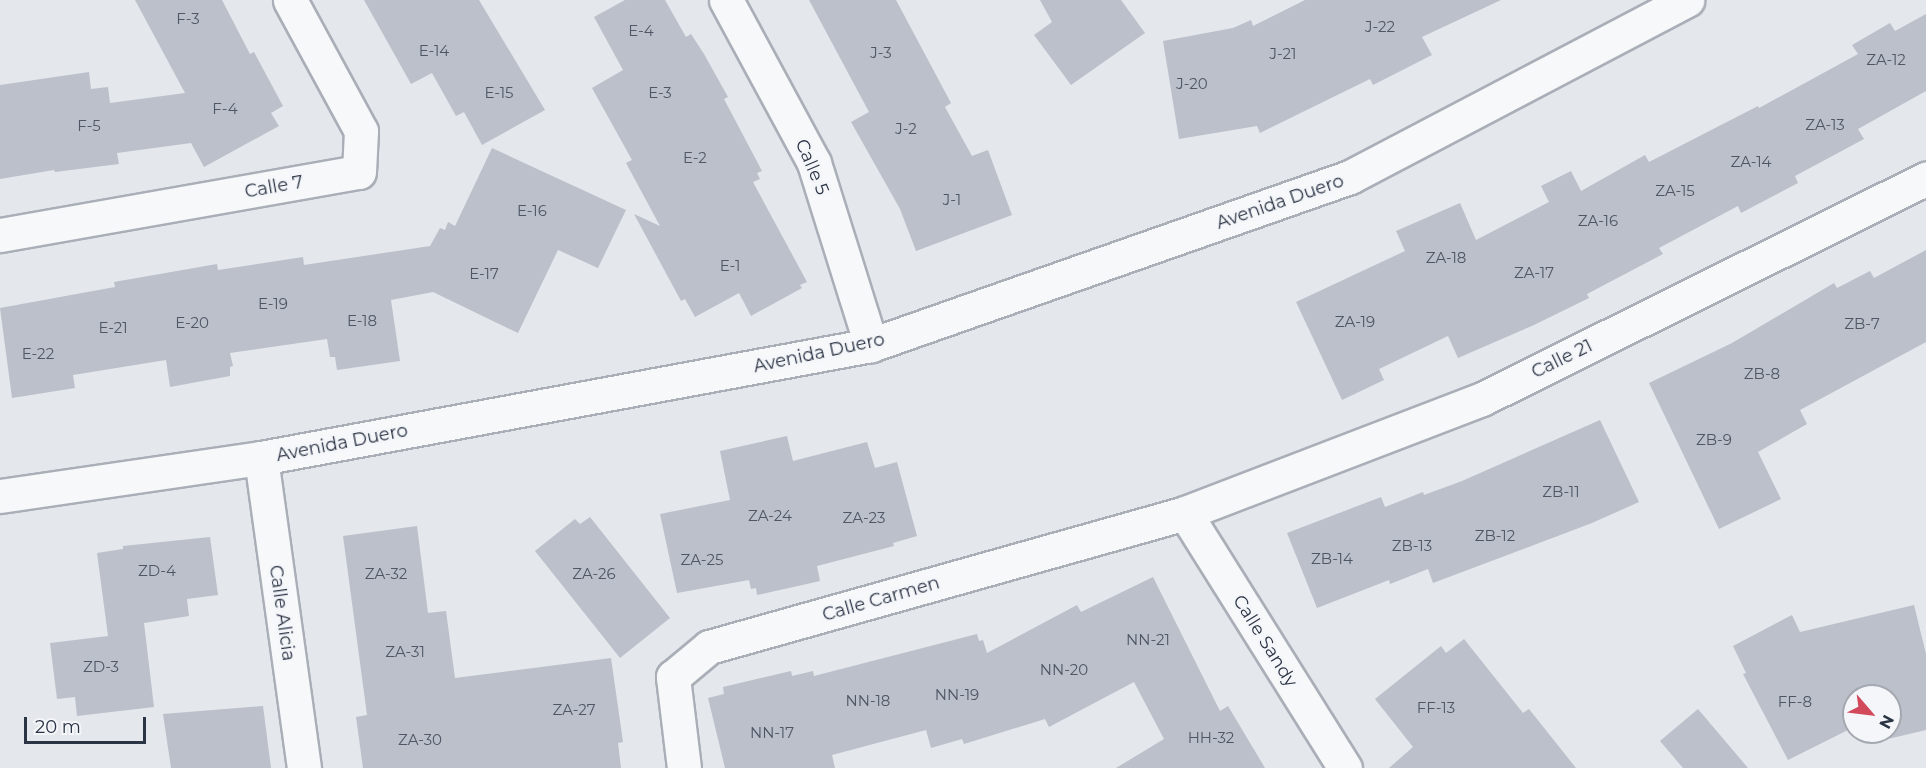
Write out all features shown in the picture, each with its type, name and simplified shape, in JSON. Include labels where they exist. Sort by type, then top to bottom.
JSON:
[{"type":"street","name":"Calle 7","points":[[0,235],[359,172],[361,131],[290,0]]},
{"type":"street","name":"Calle 5","points":[[726,0],[814,163],[872,345]]},
{"type":"street","name":"Avenida Duero","points":[[0,496],[261,458],[872,345],[1350,177],[1687,0]]},
{"type":"street","name":"Calle 21","points":[[1185,513],[1482,399],[1926,179]]},
{"type":"street","name":"Calle Alicia","points":[[261,458],[304,768]]},
{"type":"street","name":"Calle Carmen","points":[[684,768],[673,677],[709,647],[1185,513]]},
{"type":"street","name":"Calle Sandy","points":[[1185,513],[1345,768]]},
{"type":"building","points":[[135,0],[222,0],[250,54],[254,52],[283,106],[271,113],[279,126],[204,167],[191,143],[117,153],[119,164],[55,172],[54,170],[0,179],[0,85],[89,72],[91,89],[108,87],[110,103],[185,93]]},
{"type":"building","points":[[364,0],[479,0],[545,110],[482,145],[464,112],[456,116],[432,73],[411,84]]},
{"type":"building","points":[[625,0],[665,0],[686,37],[691,34],[704,54],[728,97],[724,99],[762,171],[757,173],[760,179],[753,182],[807,282],[800,285],[802,288],[751,316],[739,293],[695,317],[685,299],[681,301],[634,214],[660,226],[626,163],[632,160],[592,88],[623,70],[594,17]]},
{"type":"building","points":[[809,0],[896,0],[951,103],[945,107],[972,156],[988,150],[1012,215],[916,251],[900,209],[851,122],[869,112]]},
{"type":"building","points":[[1040,0],[1121,0],[1145,33],[1071,85],[1034,35],[1052,22]]},
{"type":"building","points":[[1305,0],[1501,0],[1422,37],[1432,55],[1373,85],[1370,79],[1260,133],[1257,126],[1179,139],[1163,41],[1233,28],[1251,20],[1253,26]]},
{"type":"building","points":[[1926,14],[1926,91],[1858,129],[1864,139],[1795,176],[1798,183],[1741,213],[1738,206],[1659,248],[1663,254],[1587,294],[1589,298],[1534,325],[1458,358],[1448,336],[1379,369],[1384,380],[1342,400],[1296,302],[1405,251],[1396,231],[1460,203],[1476,240],[1549,202],[1541,186],[1571,171],[1581,191],[1645,155],[1649,162],[1758,106],[1759,108],[1858,54],[1852,45],[1890,23],[1895,31]]},
{"type":"building","points":[[492,148],[626,210],[598,268],[558,250],[518,333],[433,292],[391,300],[400,361],[337,370],[335,357],[330,357],[327,339],[230,353],[233,366],[230,367],[230,376],[170,387],[166,360],[73,375],[75,388],[12,398],[0,308],[115,287],[114,282],[217,264],[218,270],[303,257],[304,265],[430,246],[440,228],[445,230],[448,222],[455,226]]},
{"type":"building","points":[[1926,250],[1926,342],[1800,410],[1807,424],[1758,452],[1781,499],[1719,529],[1649,383],[1732,343],[1834,283],[1837,288],[1870,271],[1874,278]]},
{"type":"building","points":[[1600,420],[1639,502],[1592,523],[1433,583],[1428,569],[1390,584],[1389,580],[1317,608],[1287,533],[1381,497],[1385,507],[1423,492],[1424,495],[1462,481]]},
{"type":"building","points":[[787,436],[793,461],[867,442],[875,468],[897,462],[917,536],[893,543],[894,546],[817,566],[820,581],[757,595],[756,588],[751,589],[749,580],[677,593],[660,514],[730,500],[720,451]]},
{"type":"building","points":[[590,517],[670,618],[620,658],[535,551],[575,519],[580,524]]},
{"type":"building","points":[[417,526],[428,613],[446,611],[455,678],[611,658],[623,742],[618,743],[621,768],[363,768],[356,717],[367,715],[343,536]]},
{"type":"building","points":[[210,537],[218,595],[187,599],[189,616],[144,623],[154,707],[77,716],[75,697],[57,699],[50,643],[108,636],[97,553],[123,549],[123,546]]},
{"type":"building","points":[[1153,577],[1220,711],[1228,706],[1265,768],[1116,768],[1164,739],[1134,682],[1049,727],[1045,719],[964,744],[962,739],[931,748],[926,730],[832,755],[835,768],[725,768],[708,698],[724,694],[723,687],[791,671],[792,676],[813,671],[814,676],[977,634],[979,641],[983,640],[987,653],[1077,605],[1081,612]]},
{"type":"building","points":[[1914,605],[1926,654],[1926,730],[1902,736],[1902,684],[1842,684],[1842,733],[1788,760],[1743,674],[1746,673],[1733,646],[1792,615],[1800,632]]},
{"type":"building","points":[[1464,639],[1523,713],[1529,709],[1576,768],[1389,768],[1413,747],[1375,699],[1441,646],[1446,653]]},
{"type":"building","points":[[263,706],[271,768],[171,768],[163,714]]},
{"type":"building","points":[[1698,709],[1748,768],[1683,768],[1660,741]]}]
